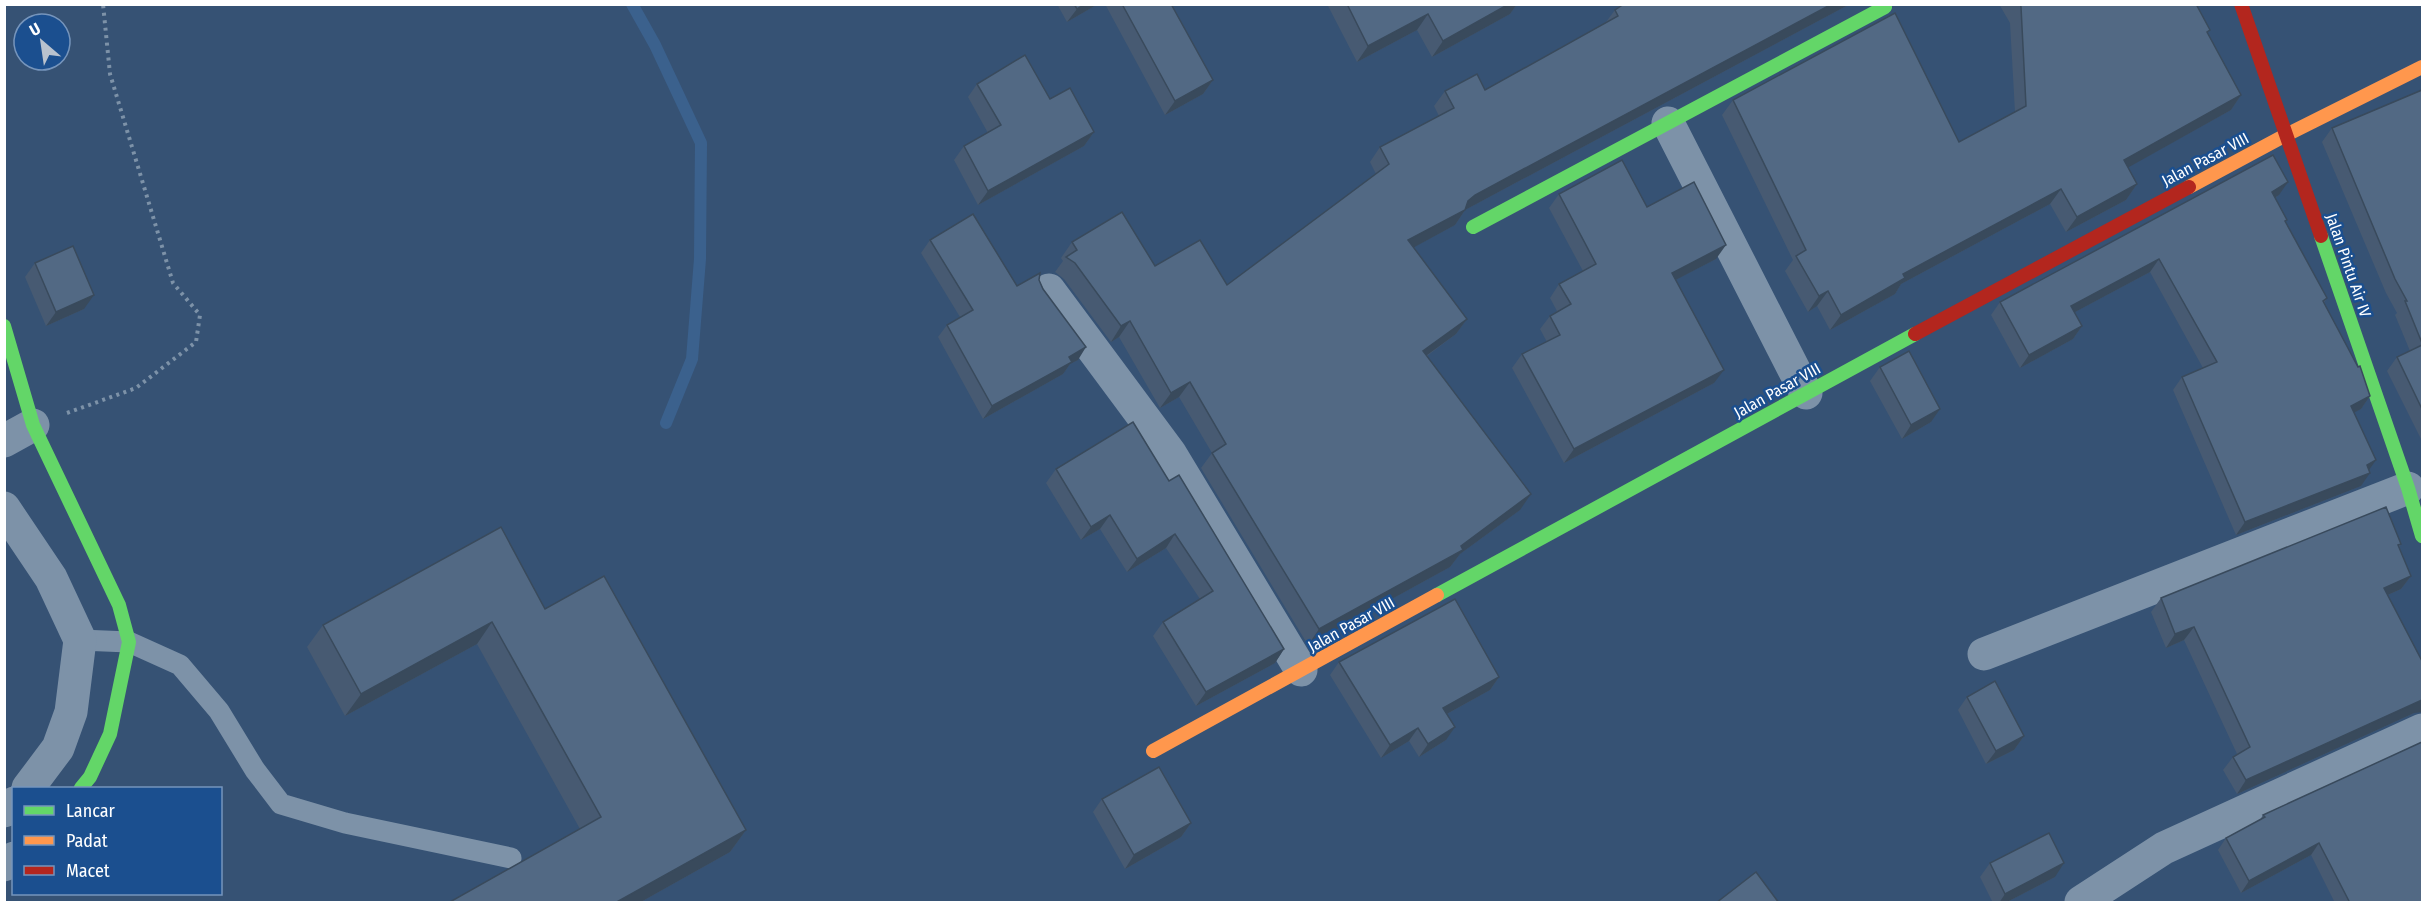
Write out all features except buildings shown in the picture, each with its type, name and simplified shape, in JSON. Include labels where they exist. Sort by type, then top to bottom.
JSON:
[{"type":"street","name":"Jalan Pintu Air IV","points":[[2241,4],[2408,488],[2422,536]]},
{"type":"street","points":[[1473,227],[1885,7]]},
{"type":"street","name":"Jalan Pasar VIII","points":[[1153,750],[1806,393],[2286,135],[2422,67]]},
{"type":"street","points":[[1668,123],[1806,393]]},
{"type":"street","points":[[1049,290],[1170,453],[1301,670]]},
{"type":"street","points":[[4,326],[33,425],[119,605],[129,642],[110,734],[90,777],[82,787]]},
{"type":"street","points":[[4,441],[33,425]]},
{"type":"street","points":[[1984,654],[2408,488]]},
{"type":"street","points":[[4,508],[51,578],[80,640],[68,721],[58,748],[29,787]]},
{"type":"street","points":[[2081,903],[2163,848],[2422,729]]},
{"type":"lane","points":[[80,640],[129,642],[180,665],[219,711],[255,770],[281,804],[345,823],[511,858]]},
{"type":"path","points":[[33,425],[136,388],[196,342],[200,315],[173,283],[110,75],[103,4]]},
{"type":"waterway","points":[[632,4],[655,45],[701,143],[700,259],[692,359],[666,423]]},
{"type":"traffic: fast","points":[[1473,227],[1885,7]]},
{"type":"traffic: fast","points":[[2321,236],[2408,488],[2422,536]]},
{"type":"traffic: fast","points":[[4,326],[33,425],[119,605],[129,642],[110,734],[90,777],[82,787]]},
{"type":"traffic: fast","points":[[1437,595],[1915,334]]},
{"type":"traffic: slow","points":[[2189,187],[2286,135],[2422,67]]},
{"type":"traffic: slow","points":[[1153,751],[1437,595]]},
{"type":"traffic: jam","points":[[2241,4],[2321,236]]},
{"type":"traffic: jam","points":[[1915,334],[2189,187]]}]
